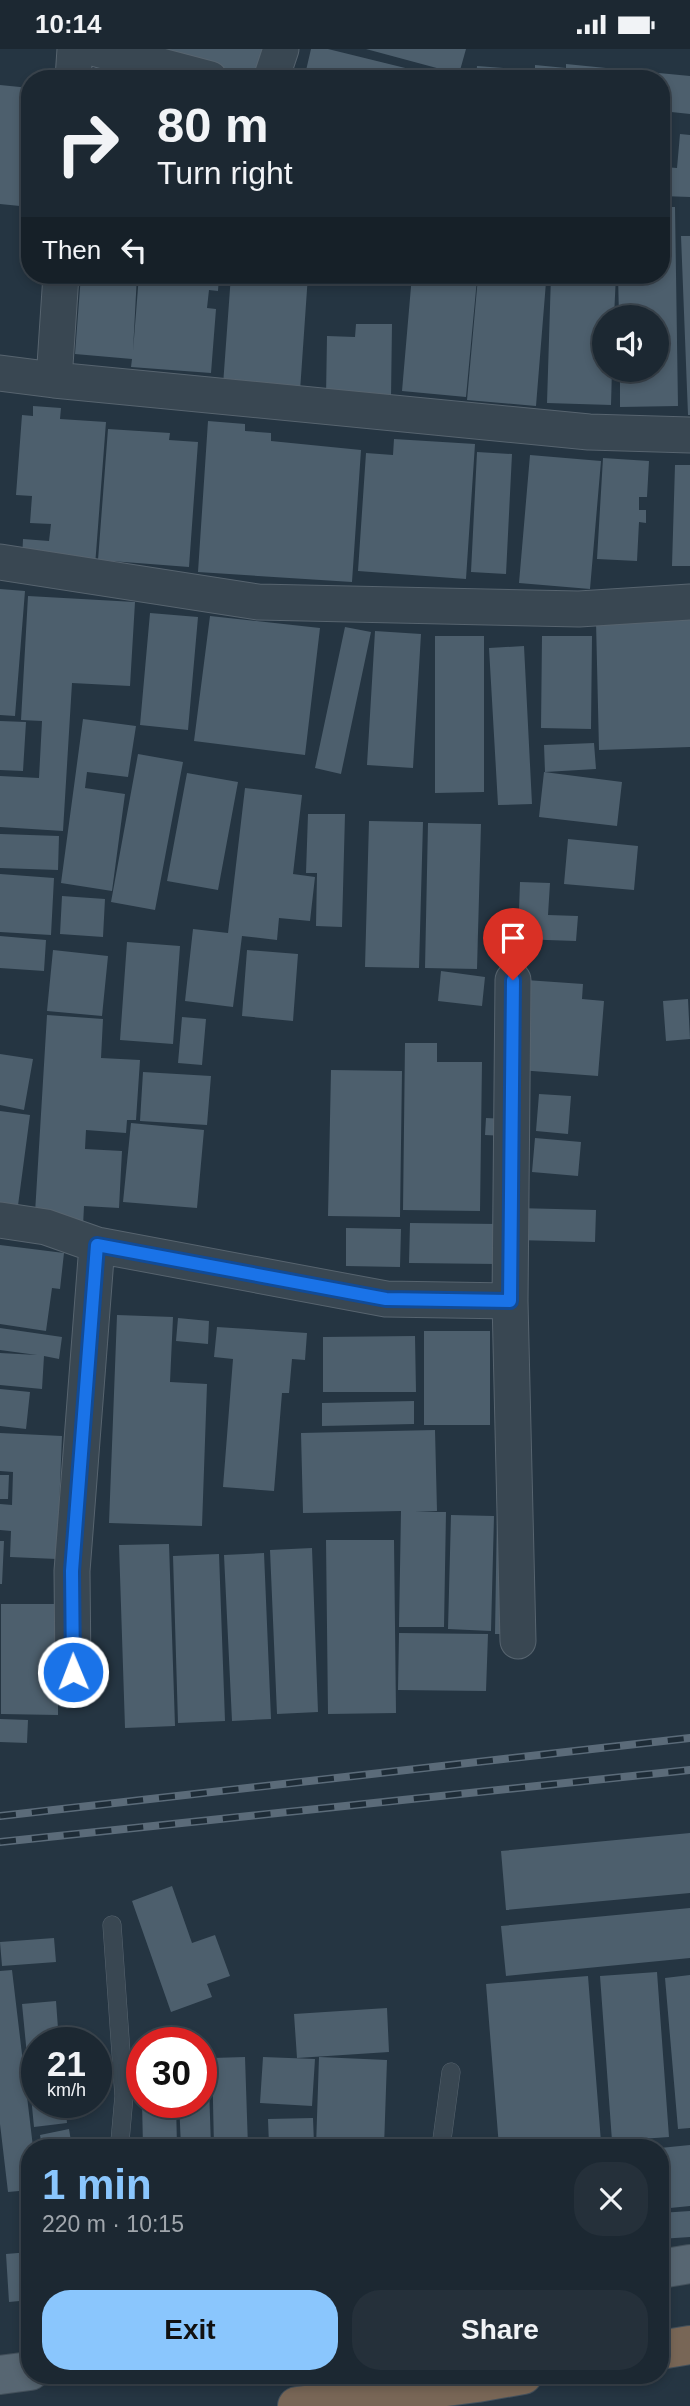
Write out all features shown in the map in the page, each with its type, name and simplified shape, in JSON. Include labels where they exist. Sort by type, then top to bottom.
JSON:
[{"type":"highway","points":[[669,2348],[690,2345]]},
{"type":"highway","points":[[296,2406],[469,2384]]},
{"type":"main road","points":[[669,2268],[690,2264]]},
{"type":"main road","points":[[0,2375],[21,2372]]},
{"type":"street","points":[[74,70],[75,49]]},
{"type":"street","points":[[97,49],[176,70]]},
{"type":"street","points":[[274,70],[281,49]]},
{"type":"street","points":[[54,380],[60,284]]},
{"type":"street","points":[[0,373],[589,432],[690,435]]},
{"type":"street","points":[[0,562],[258,602],[579,609],[690,602]]},
{"type":"street","points":[[513,980],[510,1301],[518,1641]]},
{"type":"street","points":[[0,1220],[46,1227],[97,1245],[386,1299],[510,1301]]},
{"type":"street","points":[[73,1672],[72,1571],[97,1245]]},
{"type":"lane","points":[[113,1925],[124,2096],[120,2139]]},
{"type":"lane","points":[[442,2139],[451,2072]]},
{"type":"building","points":[[126,49],[262,49],[256,70],[201,70]]},
{"type":"building","points":[[311,49],[328,49],[413,70],[306,70]]},
{"type":"building","points":[[366,49],[466,49],[460,70],[444,70]]},
{"type":"building","points":[[566,64],[616,69],[535,70],[535,65],[566,68]]},
{"type":"building","points":[[477,66],[515,69],[515,70],[477,70]]},
{"type":"building","points":[[670,74],[690,76],[690,114],[670,112]]},
{"type":"building","points":[[0,85],[21,87],[21,206],[0,204]]},
{"type":"building","points":[[680,134],[690,135],[690,197],[670,196],[670,167],[677,168]]},
{"type":"building","points":[[670,207],[675,207],[678,406],[620,407],[620,382],[669,382],[669,305],[619,305],[618,284],[670,284]]},
{"type":"building","points":[[681,236],[690,236],[690,415],[688,415]]},
{"type":"building","points":[[80,284],[137,284],[133,351],[138,284],[218,284],[218,291],[209,290],[207,308],[216,309],[211,373],[131,367],[132,359],[75,354]]},
{"type":"building","points":[[230,284],[307,284],[300,391],[223,385]]},
{"type":"building","points":[[411,284],[477,284],[466,397],[402,391]]},
{"type":"building","points":[[477,284],[546,284],[536,406],[467,400]]},
{"type":"building","points":[[551,284],[616,284],[615,305],[592,305],[592,382],[612,382],[611,405],[547,403]]},
{"type":"building","points":[[356,324],[392,324],[391,398],[326,397],[327,336],[355,337]]},
{"type":"building","points":[[33,406],[61,408],[60,419],[106,422],[95,566],[22,560],[23,539],[49,541],[51,524],[30,523],[32,496],[16,495],[22,415],[33,416]]},
{"type":"building","points":[[208,421],[245,424],[245,431],[271,433],[271,441],[361,450],[352,582],[198,572]]},
{"type":"building","points":[[108,429],[170,433],[169,440],[198,442],[189,567],[98,560]]},
{"type":"building","points":[[394,439],[475,444],[466,579],[358,571],[366,453],[393,455]]},
{"type":"building","points":[[477,452],[512,454],[506,574],[471,572]]},
{"type":"building","points":[[530,455],[601,461],[590,589],[519,583]]},
{"type":"building","points":[[603,458],[649,461],[647,497],[639,497],[639,510],[646,510],[646,523],[639,522],[637,561],[597,559]]},
{"type":"building","points":[[675,465],[690,465],[690,566],[672,566]]},
{"type":"building","points":[[0,589],[25,591],[15,716],[0,715]]},
{"type":"building","points":[[28,596],[135,602],[130,686],[72,683],[63,831],[0,827],[0,776],[39,778],[42,721],[21,720]]},
{"type":"building","points":[[150,613],[198,617],[188,730],[140,725]]},
{"type":"building","points":[[210,616],[320,628],[305,755],[194,741]]},
{"type":"building","points":[[690,618],[690,747],[599,750],[596,621]]},
{"type":"building","points":[[345,627],[371,632],[341,774],[315,768]]},
{"type":"building","points":[[375,631],[421,634],[413,768],[367,765]]},
{"type":"building","points":[[435,636],[484,636],[484,792],[435,793]]},
{"type":"building","points":[[542,636],[592,636],[591,729],[541,728]]},
{"type":"building","points":[[524,646],[532,804],[498,805],[489,648]]},
{"type":"building","points":[[83,719],[136,726],[128,777],[87,772],[85,788],[125,794],[112,891],[61,883]]},
{"type":"building","points":[[0,721],[26,722],[23,771],[0,770]]},
{"type":"building","points":[[594,743],[596,769],[545,772],[544,745]]},
{"type":"building","points":[[138,754],[183,762],[155,910],[111,902]]},
{"type":"building","points":[[544,772],[622,782],[617,826],[539,817]]},
{"type":"building","points":[[187,773],[238,782],[218,890],[167,881]]},
{"type":"building","points":[[245,788],[302,795],[293,874],[315,877],[310,921],[279,918],[277,940],[242,936],[233,1007],[185,1001],[193,929],[228,933]]},
{"type":"building","points":[[308,814],[345,814],[342,927],[316,926],[317,873],[306,873]]},
{"type":"building","points":[[369,821],[423,822],[419,968],[365,967]]},
{"type":"building","points":[[428,823],[481,824],[477,969],[425,968]]},
{"type":"building","points":[[0,834],[59,836],[58,870],[0,868]]},
{"type":"building","points":[[568,839],[638,846],[634,890],[564,884]]},
{"type":"building","points":[[0,874],[54,878],[51,935],[0,932]]},
{"type":"building","points":[[520,882],[550,883],[548,915],[578,916],[576,941],[518,939]]},
{"type":"building","points":[[62,896],[105,899],[103,937],[60,934]]},
{"type":"building","points":[[0,936],[46,940],[44,971],[0,968]]},
{"type":"building","points":[[127,942],[180,946],[173,1044],[120,1040]]},
{"type":"building","points":[[53,950],[108,956],[102,1016],[47,1011]]},
{"type":"building","points":[[247,950],[298,954],[293,1021],[242,1016]]},
{"type":"building","points":[[441,971],[485,977],[482,1006],[438,1001]]},
{"type":"building","points":[[526,980],[583,984],[582,999],[604,1001],[598,1076],[519,1070]]},
{"type":"building","points":[[688,999],[690,1039],[666,1041],[663,1001]]},
{"type":"building","points":[[47,1015],[103,1019],[101,1058],[140,1060],[136,1120],[127,1120],[126,1133],[86,1130],[85,1149],[122,1151],[119,1208],[84,1206],[83,1226],[35,1213]]},
{"type":"building","points":[[182,1017],[206,1019],[202,1065],[178,1063]]},
{"type":"building","points":[[405,1043],[437,1043],[437,1062],[482,1062],[480,1211],[403,1210]]},
{"type":"building","points":[[0,1054],[33,1059],[24,1110],[0,1105]]},
{"type":"building","points":[[331,1070],[402,1071],[400,1217],[328,1216]]},
{"type":"building","points":[[143,1072],[211,1076],[207,1125],[140,1121]]},
{"type":"building","points":[[539,1094],[571,1096],[568,1134],[536,1131]]},
{"type":"building","points":[[0,1111],[30,1115],[17,1213],[0,1211]]},
{"type":"building","points":[[486,1118],[506,1119],[505,1136],[485,1135]]},
{"type":"building","points":[[131,1123],[204,1130],[197,1208],[123,1202]]},
{"type":"building","points":[[535,1138],[581,1142],[578,1176],[532,1172]]},
{"type":"building","points":[[516,1208],[596,1210],[595,1242],[516,1240]]},
{"type":"building","points":[[410,1223],[498,1224],[497,1264],[409,1263]]},
{"type":"building","points":[[346,1228],[401,1229],[400,1267],[346,1266]]},
{"type":"building","points":[[0,1245],[64,1253],[60,1289],[52,1288],[46,1331],[0,1324]]},
{"type":"building","points":[[117,1315],[173,1317],[170,1382],[207,1384],[202,1526],[109,1523]]},
{"type":"building","points":[[178,1318],[209,1321],[208,1344],[176,1341]]},
{"type":"building","points":[[217,1327],[307,1333],[305,1360],[292,1359],[289,1393],[282,1393],[274,1491],[223,1487],[233,1359],[214,1357]]},
{"type":"building","points":[[0,1328],[62,1337],[59,1359],[44,1356],[42,1389],[0,1385],[0,1353],[37,1355],[0,1350]]},
{"type":"building","points":[[424,1331],[490,1331],[490,1425],[424,1425]]},
{"type":"building","points":[[415,1336],[416,1392],[323,1392],[323,1337]]},
{"type":"building","points":[[0,1389],[30,1392],[26,1429],[0,1426]]},
{"type":"building","points":[[414,1401],[414,1424],[322,1426],[322,1403]]},
{"type":"building","points":[[435,1430],[437,1511],[415,1512],[446,1512],[444,1627],[399,1627],[401,1511],[303,1513],[301,1433]]},
{"type":"building","points":[[0,1433],[62,1436],[57,1559],[10,1557],[11,1531],[0,1530],[0,1504],[12,1505],[13,1472],[0,1471]]},
{"type":"building","points":[[0,1475],[9,1475],[8,1499],[0,1499]]},
{"type":"building","points":[[497,1510],[512,1510],[510,1634],[495,1634]]},
{"type":"building","points":[[451,1515],[494,1516],[491,1631],[448,1629]]},
{"type":"building","points":[[326,1540],[394,1540],[396,1713],[328,1714]]},
{"type":"building","points":[[0,1541],[4,1541],[2,1584],[0,1584]]},
{"type":"building","points":[[169,1544],[175,1726],[125,1728],[119,1545]]},
{"type":"building","points":[[312,1548],[318,1712],[277,1714],[270,1550]]},
{"type":"building","points":[[264,1553],[271,1719],[232,1721],[224,1555]]},
{"type":"building","points":[[219,1554],[225,1721],[178,1723],[173,1556]]},
{"type":"building","points":[[1,1604],[58,1604],[58,1715],[1,1714]]},
{"type":"building","points":[[399,1633],[488,1634],[486,1691],[398,1690]]},
{"type":"building","points":[[0,1719],[28,1720],[27,1743],[0,1742]]},
{"type":"building","points":[[690,1833],[690,1893],[506,1910],[501,1851]]},
{"type":"building","points":[[172,1886],[192,1943],[215,1935],[230,1976],[207,1984],[212,1997],[171,2012],[132,1901]]},
{"type":"building","points":[[690,1908],[690,1958],[506,1976],[501,1926]]},
{"type":"building","points":[[54,1938],[56,1962],[2,1966],[0,1942]]},
{"type":"building","points":[[12,1970],[21,2046],[21,2118],[30,2118],[32,2139],[21,2139],[21,2191],[8,2192],[0,2124],[0,1971]]},
{"type":"building","points":[[657,1972],[669,2137],[612,2139],[600,1976]]},
{"type":"building","points":[[690,1975],[690,2128],[678,2129],[665,1978]]},
{"type":"building","points":[[588,1976],[601,2139],[498,2139],[486,1984]]},
{"type":"building","points":[[56,2001],[58,2027],[24,2027],[22,2004]]},
{"type":"building","points":[[387,2008],[389,2052],[297,2058],[294,2014]]},
{"type":"building","points":[[245,2057],[248,2139],[214,2139],[213,2118],[217,2118],[217,2058]]},
{"type":"building","points":[[263,2057],[315,2059],[312,2106],[260,2103]]},
{"type":"building","points":[[319,2057],[387,2060],[384,2139],[316,2139]]},
{"type":"building","points":[[33,2118],[67,2118],[67,2123],[34,2127]]},
{"type":"building","points":[[142,2118],[176,2118],[177,2139],[143,2139]]},
{"type":"building","points":[[180,2118],[210,2118],[211,2139],[181,2139]]},
{"type":"building","points":[[313,2118],[314,2139],[269,2139],[268,2119]]},
{"type":"building","points":[[69,2129],[71,2139],[41,2139],[40,2135]]},
{"type":"building","points":[[690,2145],[690,2206],[669,2208],[669,2147]]},
{"type":"building","points":[[690,2211],[690,2237],[669,2238],[669,2212]]},
{"type":"building","points":[[21,2253],[21,2301],[9,2302],[6,2254]]},
{"type":"railway","points":[[0,1816],[690,1738]]},
{"type":"railway","points":[[0,1842],[690,1770]]},
{"type":"route","points":[[73,1672],[72,1571],[97,1245],[386,1299],[510,1301],[513,980]]}]
